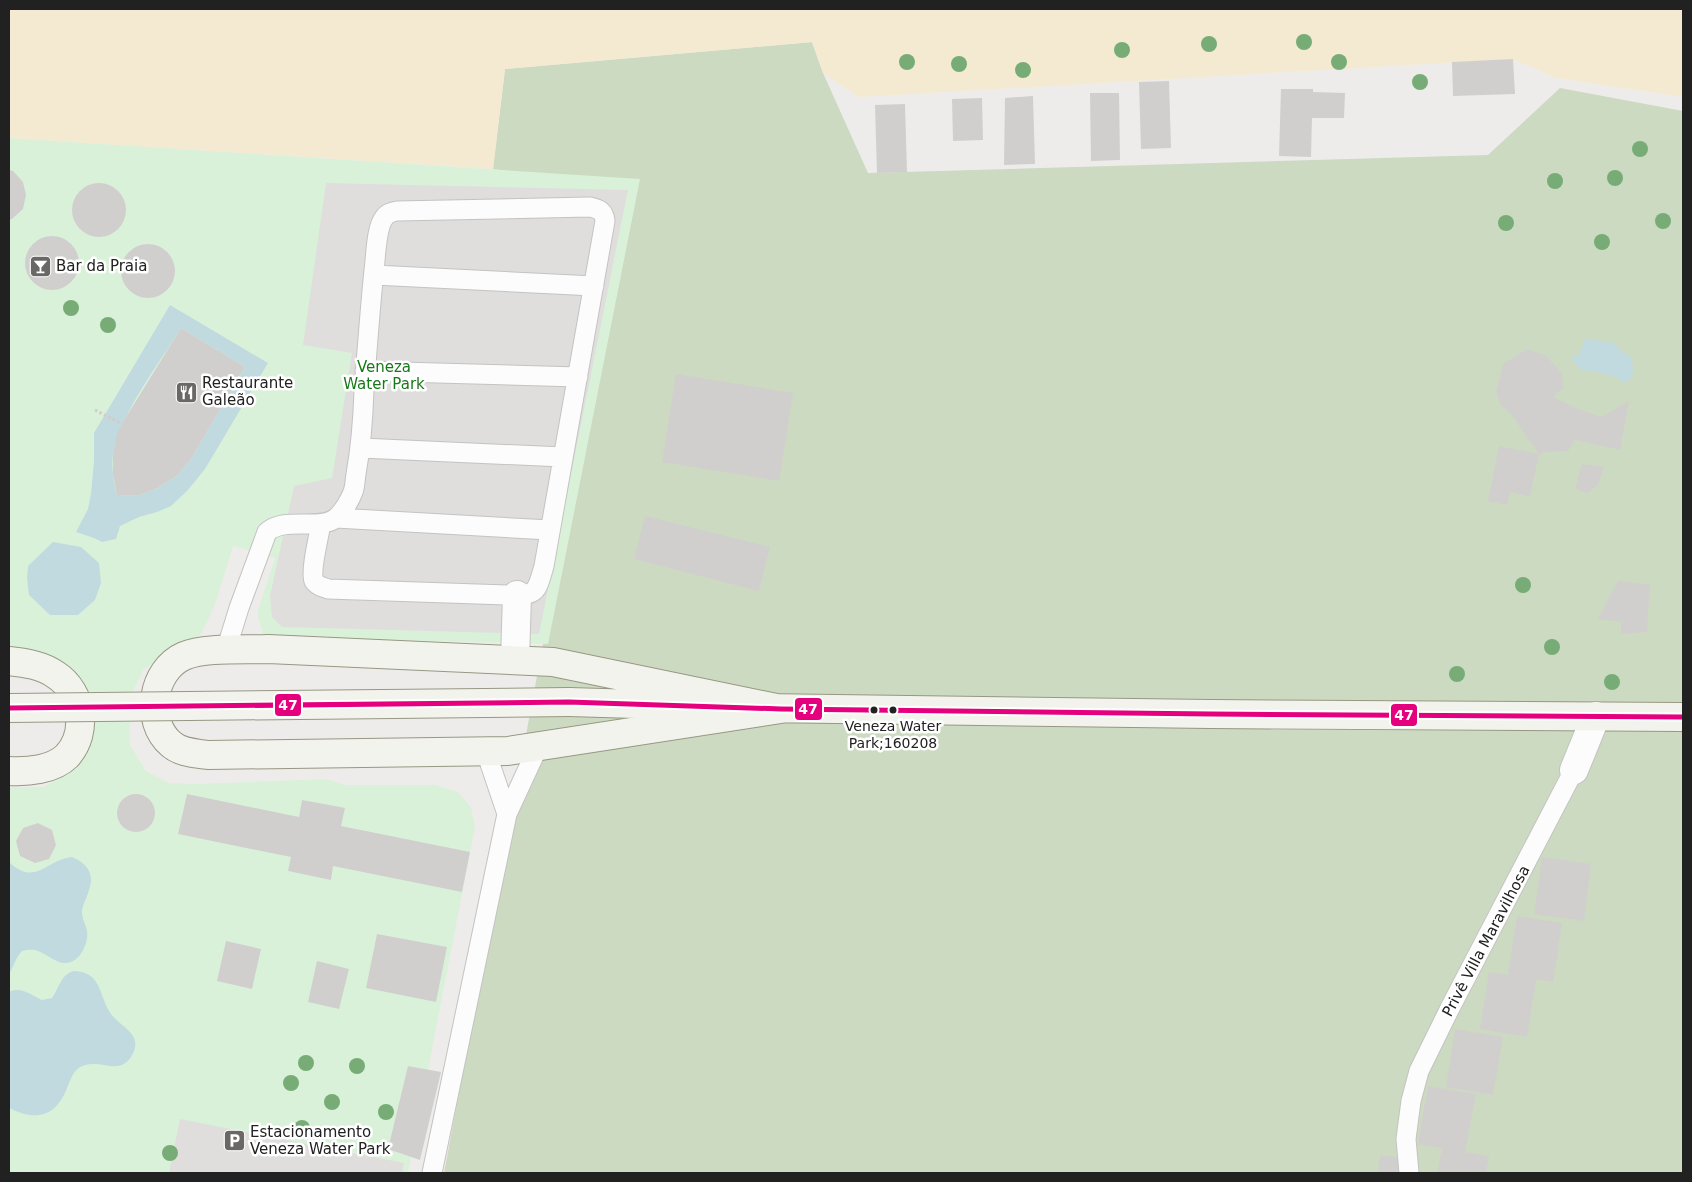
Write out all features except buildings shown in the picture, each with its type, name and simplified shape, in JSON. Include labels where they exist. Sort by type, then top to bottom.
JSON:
[{"type":"main road","points":[[268,649],[553,662],[781,708],[508,752],[208,755],[185,752],[172,745],[162,735],[154,716],[156,692],[168,667],[183,657],[200,652],[268,649]]},
{"type":"main road","points":[[9,661],[37,665],[57,675],[72,691],[80,712],[81,725],[76,742],[66,757],[47,767],[26,772],[9,771]]},
{"type":"main road","points":[[9,708],[568,702],[781,708],[1211,714],[1683,717]]},
{"type":"street","points":[[514,660],[516,595]]},
{"type":"street","name":"Privê Villa Maravilhosa","points":[[1574,770],[1596,716]]},
{"type":"lane","points":[[590,207],[600,210],[605,215],[605,221],[594,286],[544,566],[538,586],[534,592],[526,596],[328,589],[320,587],[314,581],[313,572],[328,521],[345,507],[353,492],[361,448],[365,370],[374,275],[378,237],[383,219],[390,213],[397,211],[590,207]]},
{"type":"lane","points":[[374,275],[594,286]]},
{"type":"lane","points":[[365,370],[578,376]]},
{"type":"lane","points":[[361,448],[563,458]]},
{"type":"lane","points":[[226,650],[239,608],[267,532],[272,528],[302,522],[328,521],[550,530]]},
{"type":"lane","points":[[432,1173],[507,814],[538,747]]},
{"type":"lane","points":[[486,752],[507,814]]},
{"type":"lane","name":"Privê Villa Maravilhosa","points":[[1410,1173],[1406,1140],[1411,1102],[1419,1071],[1574,770]]},
{"type":"path","points":[[96,410],[122,424]]},
{"type":"green space","points":[[812,42],[823,73],[868,173],[1488,155],[1560,88],[1683,111],[1683,1173],[444,1173],[628,190],[493,169],[505,69]]},
{"type":"green space","name":"Veneza Water Park","points":[[9,138],[640,179],[548,644],[264,637],[257,613],[275,558],[233,546],[215,605],[200,636],[144,669],[130,697],[130,745],[146,771],[169,783],[195,784],[326,779],[346,785],[435,785],[458,792],[471,807],[475,827],[408,1173],[9,1173],[9,787],[44,787],[74,768],[85,739],[86,702],[9,656]]},
{"type":"sand","points":[[9,9],[1683,9],[1683,97],[1556,78],[1513,59],[859,97],[823,73],[812,42],[505,69],[493,169],[9,138]]},
{"type":"shaded area","points":[[326,183],[628,190],[539,634],[282,627],[272,617],[270,596],[294,486],[332,478],[352,353],[303,345]]},
{"type":"shaded area","name":"Estacionamento Veneza Water Park","points":[[180,1119],[404,1163],[402,1173],[169,1173]]},
{"type":"water","points":[[170,305],[268,363],[205,469],[188,490],[171,506],[120,526],[116,539],[102,542],[76,532],[88,509],[91,494],[94,433]],"holes":[[[181,328],[245,367],[191,459],[178,475],[158,488],[140,495],[117,496],[112,464],[117,438],[132,405]]]},
{"type":"water","points":[[1585,339],[1615,343],[1620,350],[1632,358],[1633,375],[1626,383],[1605,374],[1581,370],[1570,357],[1579,355]]},
{"type":"water","points":[[53,542],[81,547],[99,563],[101,583],[95,600],[78,615],[50,615],[29,595],[28,566]]},
{"type":"water","points":[[72,857],[86,866],[91,879],[82,909],[87,935],[82,952],[73,961],[63,963],[36,950],[22,951],[9,974],[9,862],[18,869],[34,872]]},
{"type":"water","points":[[74,971],[89,975],[98,985],[113,1017],[133,1036],[135,1049],[131,1057],[121,1065],[91,1064],[80,1067],[74,1073],[59,1103],[47,1113],[33,1115],[17,1112],[9,1108],[9,992],[18,990],[42,1000],[52,998],[63,978]]},
{"type":"transit line","name":"47","points":[[9,708],[569,702],[781,709],[1683,717]]},
{"type":"place","name":"Bar da Praia","points":[[40,266]]},
{"type":"place","name":"Restaurante Galeão","points":[[186,392]]},
{"type":"place","name":"Veneza Water Park;160208","points":[[893,710]]},
{"type":"place","name":"Estacionamento Veneza Water Park","points":[[234,1141]]}]
